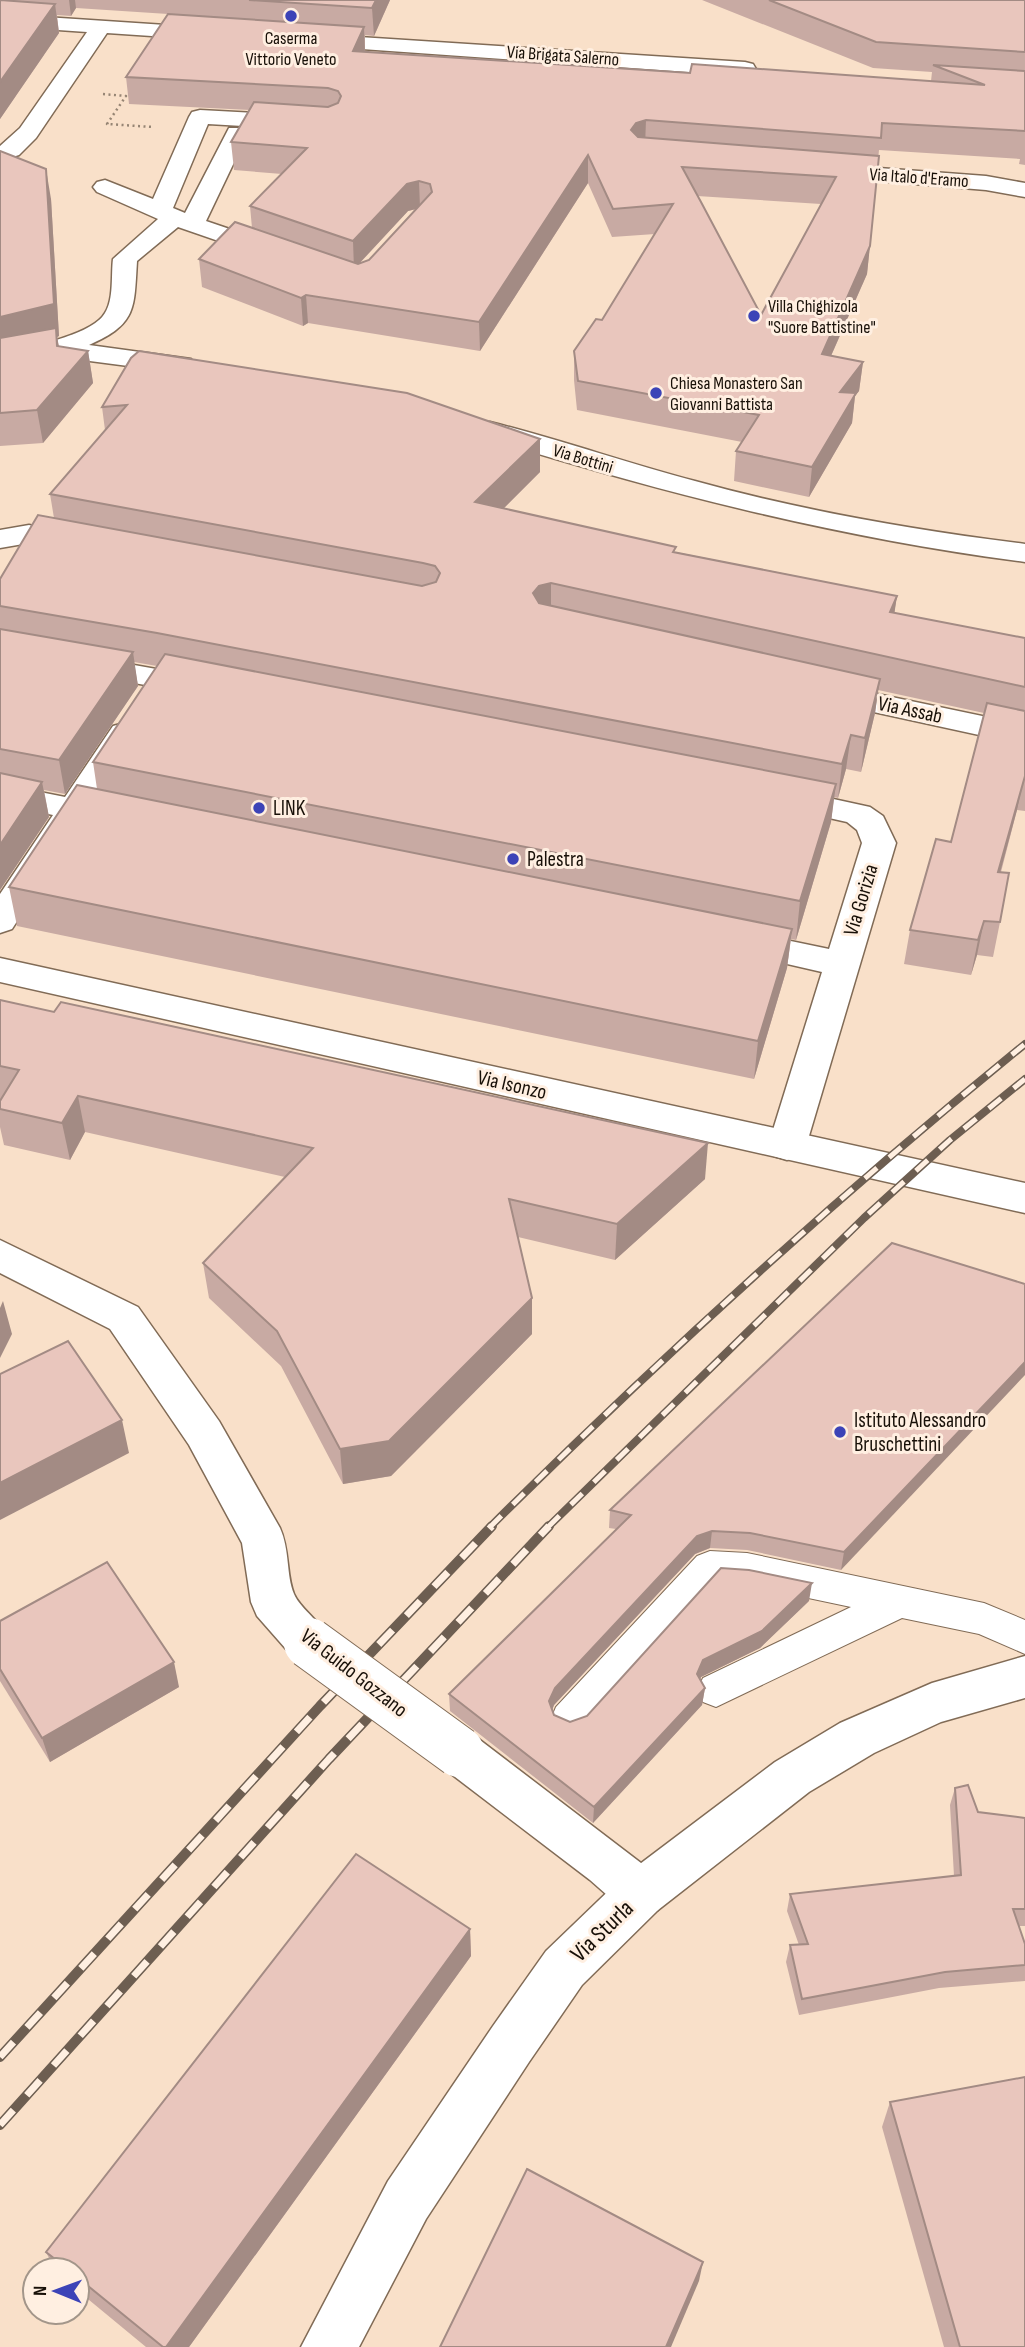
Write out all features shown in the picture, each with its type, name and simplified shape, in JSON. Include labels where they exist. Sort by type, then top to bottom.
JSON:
[{"type":"street","points":[[0,20],[230,35]]},
{"type":"street","points":[[0,153],[11,150],[28,133],[101,27]]},
{"type":"street","name":"Via Brigata Salerno","points":[[286,38],[765,70]]},
{"type":"street","points":[[176,218],[200,117],[316,123]]},
{"type":"street","points":[[0,361],[59,349],[93,334],[116,318],[122,302],[125,259],[176,218],[237,134]]},
{"type":"street","name":"Via Italo d'Eramo","points":[[809,170],[986,183],[1025,190]]},
{"type":"street","points":[[106,187],[176,218],[295,260]]},
{"type":"street","points":[[59,349],[213,369]]},
{"type":"street","name":"Via Bottini","points":[[464,423],[628,473],[855,527],[1025,553]]},
{"type":"street","points":[[0,539],[29,534],[108,548]]},
{"type":"street","points":[[0,650],[229,691]]},
{"type":"street","points":[[0,921],[161,678]]},
{"type":"street","name":"Via Assab","points":[[794,685],[1025,735]]},
{"type":"street","name":"Via Gorizia","points":[[757,793],[858,814],[871,824],[879,843],[787,1146]]},
{"type":"street","points":[[0,794],[141,822]]},
{"type":"street","points":[[710,937],[842,964]]},
{"type":"street","name":"Via Isonzo","points":[[0,970],[1025,1198]]},
{"type":"street","name":"Via Guido Gozzano","points":[[0,1255],[124,1318],[204,1433],[264,1541],[274,1602],[309,1643],[459,1752],[607,1864],[641,1893]]},
{"type":"street","name":"Via Sturla","points":[[328,2347],[407,2200],[511,2044],[564,1968],[641,1893],[792,1777],[857,1738],[932,1704],[1025,1677]]},
{"type":"lane","points":[[570,1719],[710,1567],[747,1569],[984,1619],[1025,1638]]},
{"type":"lane","points":[[716,1690],[898,1602]]},
{"type":"building","points":[[0,0],[55,4],[0,82]]},
{"type":"building","points":[[249,0],[376,0],[372,8]]},
{"type":"building","points":[[769,0],[1025,0],[1025,52],[876,42]]},
{"type":"building","points":[[168,14],[364,27],[353,51],[690,73],[692,64],[985,85],[933,65],[1025,71],[1025,131],[882,123],[881,138],[646,120],[636,123],[631,130],[638,137],[879,156],[870,246],[822,354],[863,362],[840,392],[856,393],[812,467],[736,451],[759,415],[578,381],[574,351],[596,319],[602,320],[673,204],[613,209],[588,155],[479,322],[306,295],[301,298],[199,259],[235,222],[358,264],[369,260],[432,192],[430,184],[419,181],[407,184],[353,241],[250,206],[307,148],[231,142],[254,102],[328,107],[338,103],[341,96],[338,91],[328,88],[126,77]],"holes":[[[682,167],[836,177],[761,315]]]},
{"type":"building","points":[[0,151],[46,169],[54,304],[0,317]]},
{"type":"building","points":[[56,328],[57,346],[88,351],[37,410],[0,413],[0,338]]},
{"type":"building","points":[[139,351],[407,393],[540,439],[475,502],[676,547],[673,552],[897,596],[890,612],[1025,638],[1025,687],[551,583],[539,586],[533,593],[539,603],[880,679],[865,738],[851,735],[842,764],[157,633],[0,606],[0,579],[38,515],[422,586],[436,582],[440,573],[435,566],[423,563],[50,494],[127,405],[102,407],[131,358]]},
{"type":"building","points":[[0,629],[133,652],[59,760],[0,749]]},
{"type":"building","points":[[165,654],[836,784],[800,901],[93,762]]},
{"type":"building","points":[[987,703],[1025,711],[1025,776],[998,872],[1009,873],[1000,922],[984,921],[978,940],[910,930],[936,839],[951,842]]},
{"type":"building","points":[[0,773],[42,782],[0,845]]},
{"type":"building","points":[[77,785],[792,929],[758,1041],[9,887]]},
{"type":"building","points":[[0,1000],[54,1012],[61,1002],[708,1143],[617,1224],[509,1199],[532,1298],[389,1441],[340,1449],[277,1331],[203,1263],[313,1148],[78,1096],[62,1123],[0,1109],[0,1101],[19,1070],[0,1066]]},
{"type":"building","points":[[892,1243],[1025,1284],[1025,1362],[844,1552],[750,1533],[712,1531],[697,1536],[555,1688],[549,1701],[554,1715],[570,1722],[587,1716],[721,1568],[749,1570],[812,1583],[762,1631],[703,1660],[697,1674],[705,1688],[594,1807],[449,1694],[631,1515],[610,1510]]},
{"type":"building","points":[[68,1341],[122,1420],[0,1483],[0,1374]]},
{"type":"building","points":[[107,1562],[174,1662],[42,1738],[0,1669],[0,1621]]},
{"type":"building","points":[[968,1785],[978,1812],[1025,1818],[1025,1909],[1013,1909],[1025,1944],[1025,1965],[945,1972],[802,1999],[790,1945],[808,1944],[790,1894],[961,1875],[955,1788]]},
{"type":"building","points":[[356,1854],[470,1929],[166,2347],[91,2288],[91,2256],[51,2256],[46,2252]]},
{"type":"building","points":[[1025,2077],[1025,2347],[960,2347],[890,2102]]},
{"type":"building","points":[[527,2169],[703,2262],[666,2347],[440,2347]]},
{"type":"railway","points":[[490,1527],[619,1401],[751,1279],[955,1101],[1025,1044]]},
{"type":"railway","points":[[549,1526],[864,1218],[950,1140],[1025,1079]]},
{"type":"railway","points":[[0,2057],[320,1706],[492,1526]]},
{"type":"railway","points":[[0,2125],[329,1759],[549,1526]]},
{"type":"place","name":"Caserma Vittorio Veneto","points":[[291,16]]},
{"type":"place","name":"Villa Chighizola \"Suore Battistine\"","points":[[754,316]]},
{"type":"place","name":"Chiesa Monastero San Giovanni Battista","points":[[656,393]]},
{"type":"place","name":"LINK","points":[[259,808]]},
{"type":"place","name":"Palestra","points":[[513,859]]},
{"type":"place","name":"Istituto Alessandro Bruschettini","points":[[840,1432]]}]
